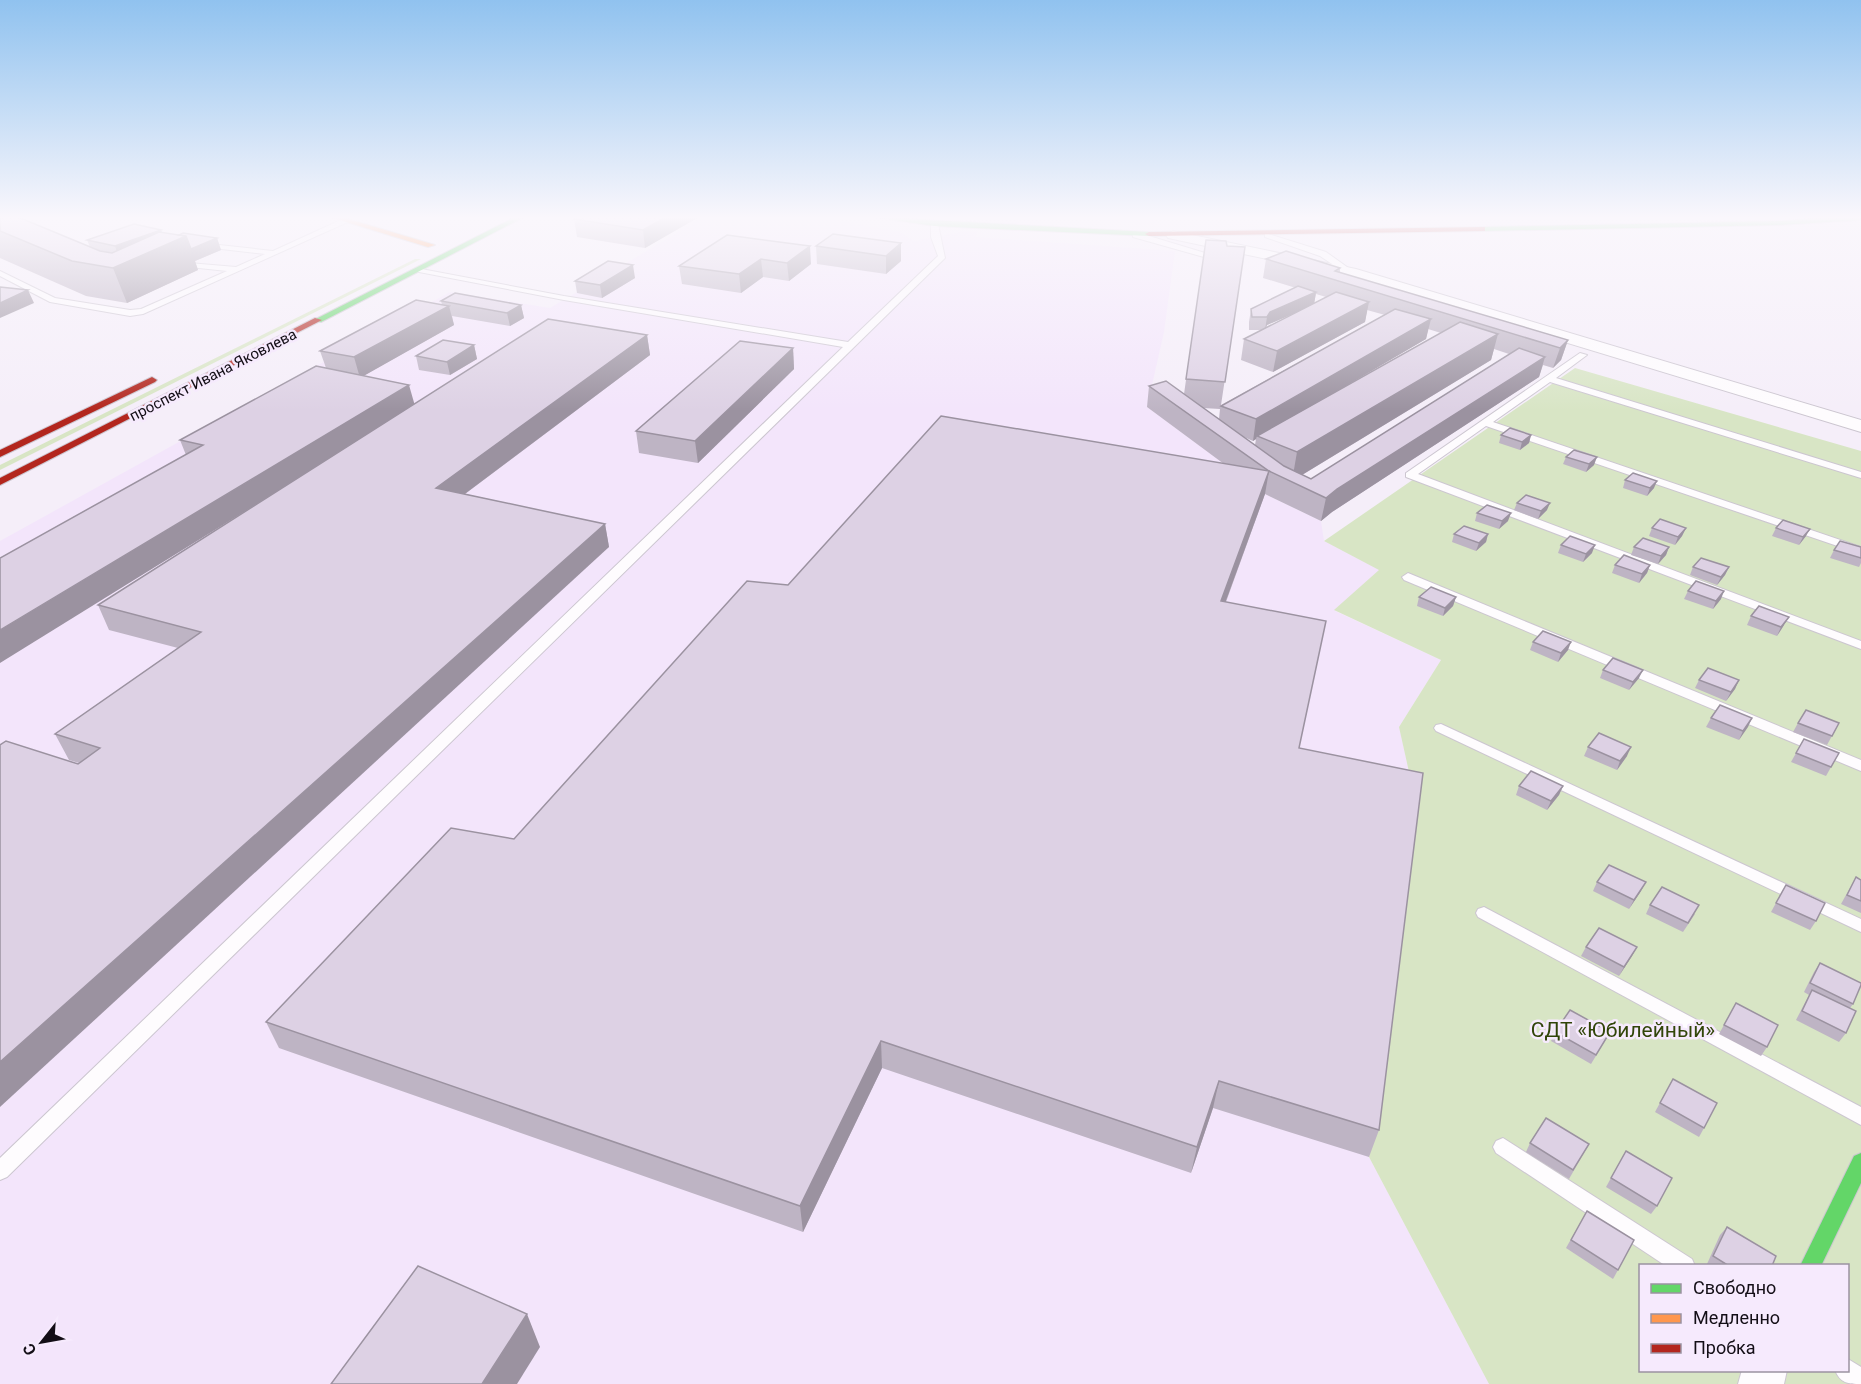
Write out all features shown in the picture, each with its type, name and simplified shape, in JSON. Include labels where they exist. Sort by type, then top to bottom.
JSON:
[{"type":"street","name":"проспект Ивана Яковлева","points":[[0,482],[396,282]]},
{"type":"street","points":[[1382,282],[1861,426]]},
{"type":"street","name":"проспект Ивана Яковлева","points":[[0,454],[160,376]]},
{"type":"street","points":[[1811,1264],[1861,1162]]},
{"type":"lane","points":[[17,282],[53,300],[130,313],[143,311],[209,282]]},
{"type":"lane","points":[[479,282],[564,298],[850,345]]},
{"type":"lane","points":[[0,1171],[916,282]]},
{"type":"lane","points":[[1583,355],[1410,475],[1861,645]]},
{"type":"lane","points":[[1551,379],[1861,475]]},
{"type":"lane","points":[[1486,423],[1861,551]]},
{"type":"lane","points":[[1408,577],[1861,766]]},
{"type":"lane","points":[[1441,728],[1861,926]]},
{"type":"lane","points":[[1484,913],[1861,1117]]},
{"type":"lane","points":[[1503,1147],[1682,1264]]},
{"type":"lane","points":[[1848,1372],[1861,1380]]},
{"type":"shaded area","points":[[595,282],[1171,282],[1164,332],[1147,407],[1265,494],[1321,521],[1324,541],[1380,570],[1335,611],[1441,660],[1399,727],[1415,799],[1369,1157],[1489,1384],[0,1384],[0,541],[450,292],[550,308]]},
{"type":"green space","points":[[369,282],[376,282],[0,470],[0,465]]},
{"type":"green space","name":"СДТ «Юбилейный»","points":[[1575,368],[1861,451],[1861,1384],[1489,1384],[1369,1157],[1415,799],[1399,727],[1441,660],[1334,610],[1379,570],[1324,541]]},
{"type":"building","points":[[579,282],[606,282],[600,285]]},
{"type":"building","points":[[1200,282],[1240,282],[1225,382],[1186,379]]},
{"type":"building","points":[[1341,282],[1371,282],[1568,340],[1560,348]]},
{"type":"building","points":[[1298,286],[1316,292],[1270,312],[1267,317],[1252,317],[1251,309]]},
{"type":"building","points":[[0,287],[28,290],[0,303]]},
{"type":"building","points":[[1336,292],[1369,302],[1277,351],[1244,339]]},
{"type":"building","points":[[455,293],[521,305],[507,313],[441,301]]},
{"type":"building","points":[[416,300],[449,306],[354,357],[320,351]]},
{"type":"building","points":[[1395,309],[1431,319],[1256,419],[1221,406]]},
{"type":"building","points":[[548,319],[647,335],[436,488],[605,524],[0,1062],[0,745],[6,741],[78,764],[100,748],[55,734],[201,632],[98,605]]},
{"type":"building","points":[[1460,322],[1498,334],[1297,452],[1257,436]]},
{"type":"building","points":[[443,340],[474,345],[447,362],[416,356]]},
{"type":"building","points":[[740,341],[793,348],[695,441],[636,431]]},
{"type":"building","points":[[1519,348],[1545,357],[1326,498],[1269,471],[1149,386],[1166,381],[1284,466],[1311,479]]},
{"type":"building","points":[[316,366],[409,385],[0,630],[0,558],[203,445],[180,440]]},
{"type":"building","points":[[941,416],[1269,471],[1221,601],[1326,621],[1299,748],[1423,773],[1379,1130],[1219,1081],[1197,1147],[881,1041],[800,1206],[266,1022],[451,828],[514,839],[747,581],[788,585]]},
{"type":"building","points":[[1510,428],[1531,435],[1522,442],[1501,435]]},
{"type":"building","points":[[1574,450],[1597,457],[1589,464],[1566,457]]},
{"type":"building","points":[[1633,473],[1657,481],[1650,488],[1625,480]]},
{"type":"building","points":[[1526,495],[1550,503],[1541,511],[1517,503]]},
{"type":"building","points":[[1487,505],[1511,513],[1502,521],[1477,513]]},
{"type":"building","points":[[1660,519],[1686,528],[1678,537],[1652,528]]},
{"type":"building","points":[[1783,520],[1810,529],[1803,537],[1776,528]]},
{"type":"building","points":[[1464,526],[1488,534],[1479,543],[1454,534]]},
{"type":"building","points":[[1570,536],[1595,545],[1586,554],[1561,545]]},
{"type":"building","points":[[1643,538],[1669,547],[1661,556],[1634,547]]},
{"type":"building","points":[[1840,541],[1861,547],[1861,558],[1834,550]]},
{"type":"building","points":[[1624,555],[1650,565],[1642,574],[1615,565]]},
{"type":"building","points":[[1701,558],[1729,567],[1721,577],[1693,567]]},
{"type":"building","points":[[1696,581],[1724,591],[1716,601],[1688,591]]},
{"type":"building","points":[[1431,587],[1456,597],[1445,608],[1419,597]]},
{"type":"building","points":[[1759,606],[1789,617],[1781,627],[1751,616]]},
{"type":"building","points":[[1543,631],[1571,642],[1561,653],[1533,642]]},
{"type":"building","points":[[1613,658],[1643,670],[1633,682],[1603,670]]},
{"type":"building","points":[[1708,668],[1739,680],[1731,692],[1699,680]]},
{"type":"building","points":[[1720,705],[1752,718],[1743,731],[1711,718]]},
{"type":"building","points":[[1806,710],[1839,723],[1832,736],[1798,723]]},
{"type":"building","points":[[1599,733],[1631,747],[1620,761],[1588,747]]},
{"type":"building","points":[[1804,739],[1839,753],[1831,767],[1796,753]]},
{"type":"building","points":[[1531,771],[1563,786],[1551,801],[1519,786]]},
{"type":"building","points":[[1609,865],[1646,882],[1634,900],[1597,882]]},
{"type":"building","points":[[1856,877],[1861,880],[1861,901],[1847,895]]},
{"type":"building","points":[[1786,885],[1825,903],[1816,921],[1776,903]]},
{"type":"building","points":[[1662,887],[1699,905],[1688,923],[1650,905]]},
{"type":"building","points":[[1599,928],[1637,947],[1624,967],[1586,947]]},
{"type":"building","points":[[1820,963],[1861,983],[1853,1004],[1810,983]]},
{"type":"building","points":[[1812,990],[1856,1011],[1846,1033],[1802,1011]]},
{"type":"building","points":[[1736,1003],[1778,1025],[1767,1047],[1724,1025]]},
{"type":"building","points":[[1570,1010],[1610,1032],[1596,1055],[1555,1032]]},
{"type":"building","points":[[1673,1079],[1717,1103],[1704,1128],[1660,1103]]},
{"type":"building","points":[[1546,1118],[1589,1144],[1573,1170],[1530,1143]]},
{"type":"building","points":[[1626,1151],[1672,1178],[1657,1206],[1611,1178]]},
{"type":"building","points":[[1587,1211],[1634,1240],[1618,1270],[1571,1240]]},
{"type":"building","points":[[1727,1227],[1776,1256],[1773,1264],[1726,1264],[1713,1256]]},
{"type":"building","points":[[418,1266],[527,1314],[482,1384],[331,1384]]},
{"type":"traffic: fast","points":[[318,320],[394,282]]},
{"type":"traffic: fast","points":[[1811,1264],[1861,1162]]},
{"type":"traffic: jam","points":[[0,482],[318,320]]},
{"type":"traffic: jam","points":[[0,454],[152,380]]}]
